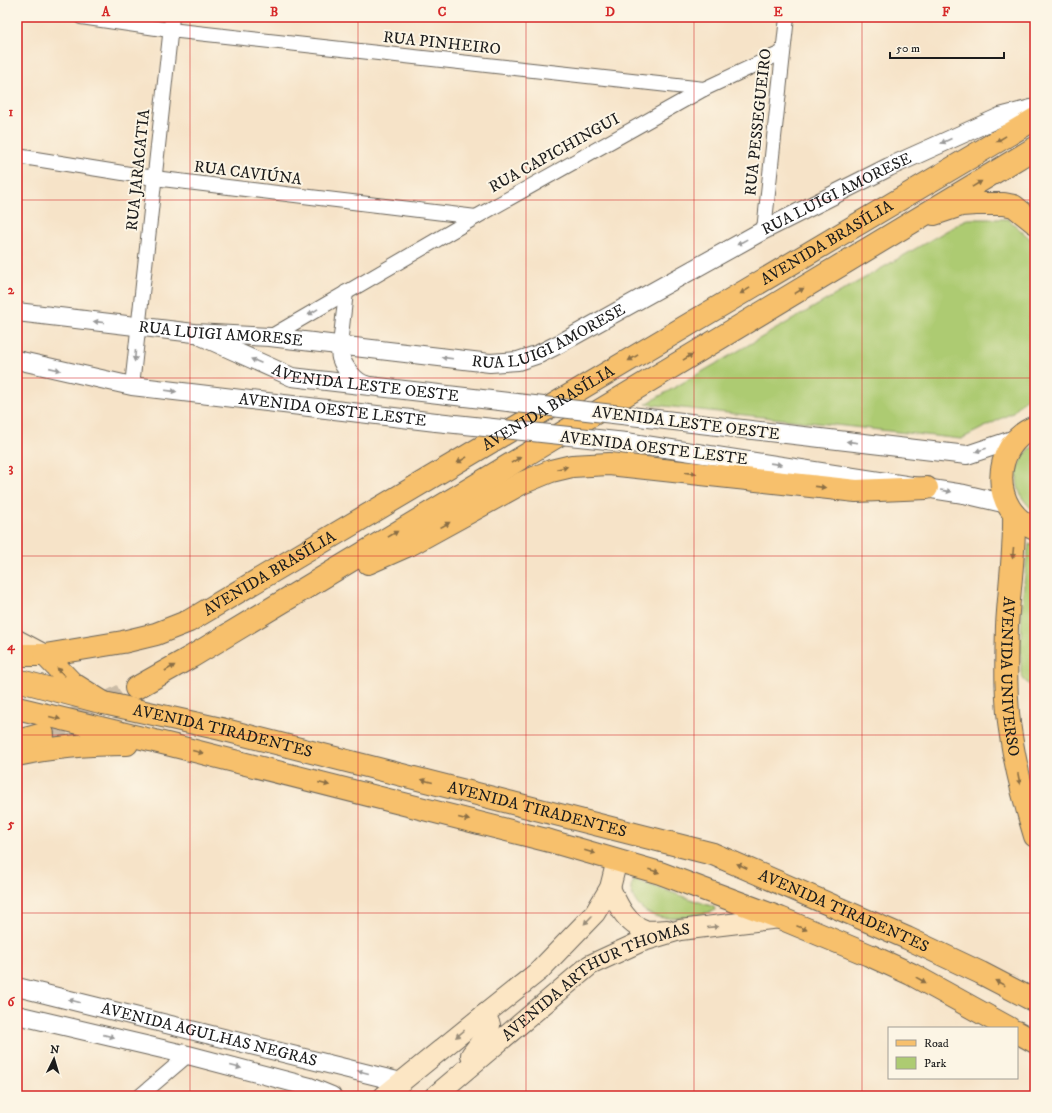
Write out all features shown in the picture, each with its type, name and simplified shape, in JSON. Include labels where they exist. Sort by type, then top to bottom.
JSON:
[{"type":"main road","name":"AVENIDA BRASÍLIA","points":[[17,655],[45,655],[123,642],[156,634],[189,621],[1035,119]]},
{"type":"main road","name":"AVENIDA BRASÍLIA","points":[[136,688],[191,657],[1035,148]]},
{"type":"main road","points":[[920,218],[961,205],[988,204],[1014,206],[1035,223]]},
{"type":"main road","name":"AVENIDA UNIVERSO","points":[[1030,429],[1007,452],[1001,469],[1001,487],[1011,509],[1015,533],[1007,625],[1006,674],[1010,734],[1024,800],[1035,836]]},
{"type":"main road","points":[[275,605],[411,544],[522,483],[551,471],[572,466],[609,464],[856,492],[927,488]]},
{"type":"main road","points":[[1011,509],[1018,518],[1035,529]]},
{"type":"main road","points":[[17,640],[45,655],[72,683],[104,703]]},
{"type":"main road","name":"AVENIDA TIRADENTES","points":[[17,680],[104,703],[221,729],[714,854],[907,938],[981,973],[1035,1001]]},
{"type":"main road","name":"AVENIDA TIRADENTES","points":[[17,708],[550,841],[660,873],[780,918],[910,974],[1007,1027]]},
{"type":"main road","points":[[17,755],[95,744],[166,744],[184,732],[190,730],[221,729]]},
{"type":"main road","points":[[17,741],[43,734]]},
{"type":"main road","points":[[617,860],[627,850],[637,847],[714,854]]},
{"type":"main road","name":"AVENIDA ARTHUR THOMAS","points":[[384,1096],[540,971],[595,913],[610,888],[617,860]]},
{"type":"main road","points":[[610,888],[624,914],[634,924],[646,930],[680,930]]},
{"type":"main road","name":"AVENIDA ARTHUR THOMAS","points":[[440,1091],[590,966],[640,942],[680,930],[780,918]]},
{"type":"main road","points":[[440,1091],[489,1031],[490,1025],[485,1014]]},
{"type":"main road","points":[[1018,1033],[1035,1042]]},
{"type":"street","name":"RUA PINHEIRO","points":[[81,17],[171,23],[704,89]]},
{"type":"street","name":"RUA PESSEGUEIRO","points":[[764,230],[786,17]]},
{"type":"street","name":"RUA JARACATIA","points":[[132,386],[171,23]]},
{"type":"street","name":"RUA CAPICHINGUI","points":[[270,337],[476,217],[704,89],[783,52]]},
{"type":"street","name":"RUA LUIGI AMORESE","points":[[17,312],[194,333],[270,337],[490,363],[518,361],[539,354],[559,344],[764,230],[896,164],[1000,117],[1035,108]]},
{"type":"street","name":"RUA CAVIÚNA","points":[[17,156],[154,178],[476,217]]},
{"type":"street","points":[[346,292],[340,345],[342,359],[349,372],[361,384],[375,386]]},
{"type":"street","name":"AVENIDA LESTE OESTE","points":[[194,333],[292,377],[967,455],[1030,429]]},
{"type":"street","points":[[17,360],[132,386]]},
{"type":"street","name":"AVENIDA OESTE LESTE","points":[[132,386],[436,422],[626,442],[964,494],[1011,509]]},
{"type":"street","points":[[22,1016],[25,989]]},
{"type":"street","name":"AVENIDA AGULHAS NEGRAS","points":[[25,989],[401,1082]]},
{"type":"street","name":"AVENIDA AGULHAS NEGRAS","points":[[22,1016],[188,1055],[310,1086],[332,1096]]},
{"type":"street","points":[[140,1096],[188,1055]]},
{"type":"green space","points":[[967,219],[1008,219],[1035,243],[1035,389],[1012,413],[961,439],[646,404]]},
{"type":"green space","points":[[1035,445],[1035,511],[1027,504],[1022,496],[1018,487],[1017,478],[1018,469],[1022,460],[1027,452]]},
{"type":"green space","points":[[1029,544],[1035,546],[1035,690],[1024,680],[1021,673],[1022,608]]},
{"type":"green space","points":[[633,879],[714,907],[715,910],[712,912],[678,918],[654,916],[638,905],[635,900],[631,888]]},
{"type":"tunnel","points":[[43,734],[136,688]]}]
